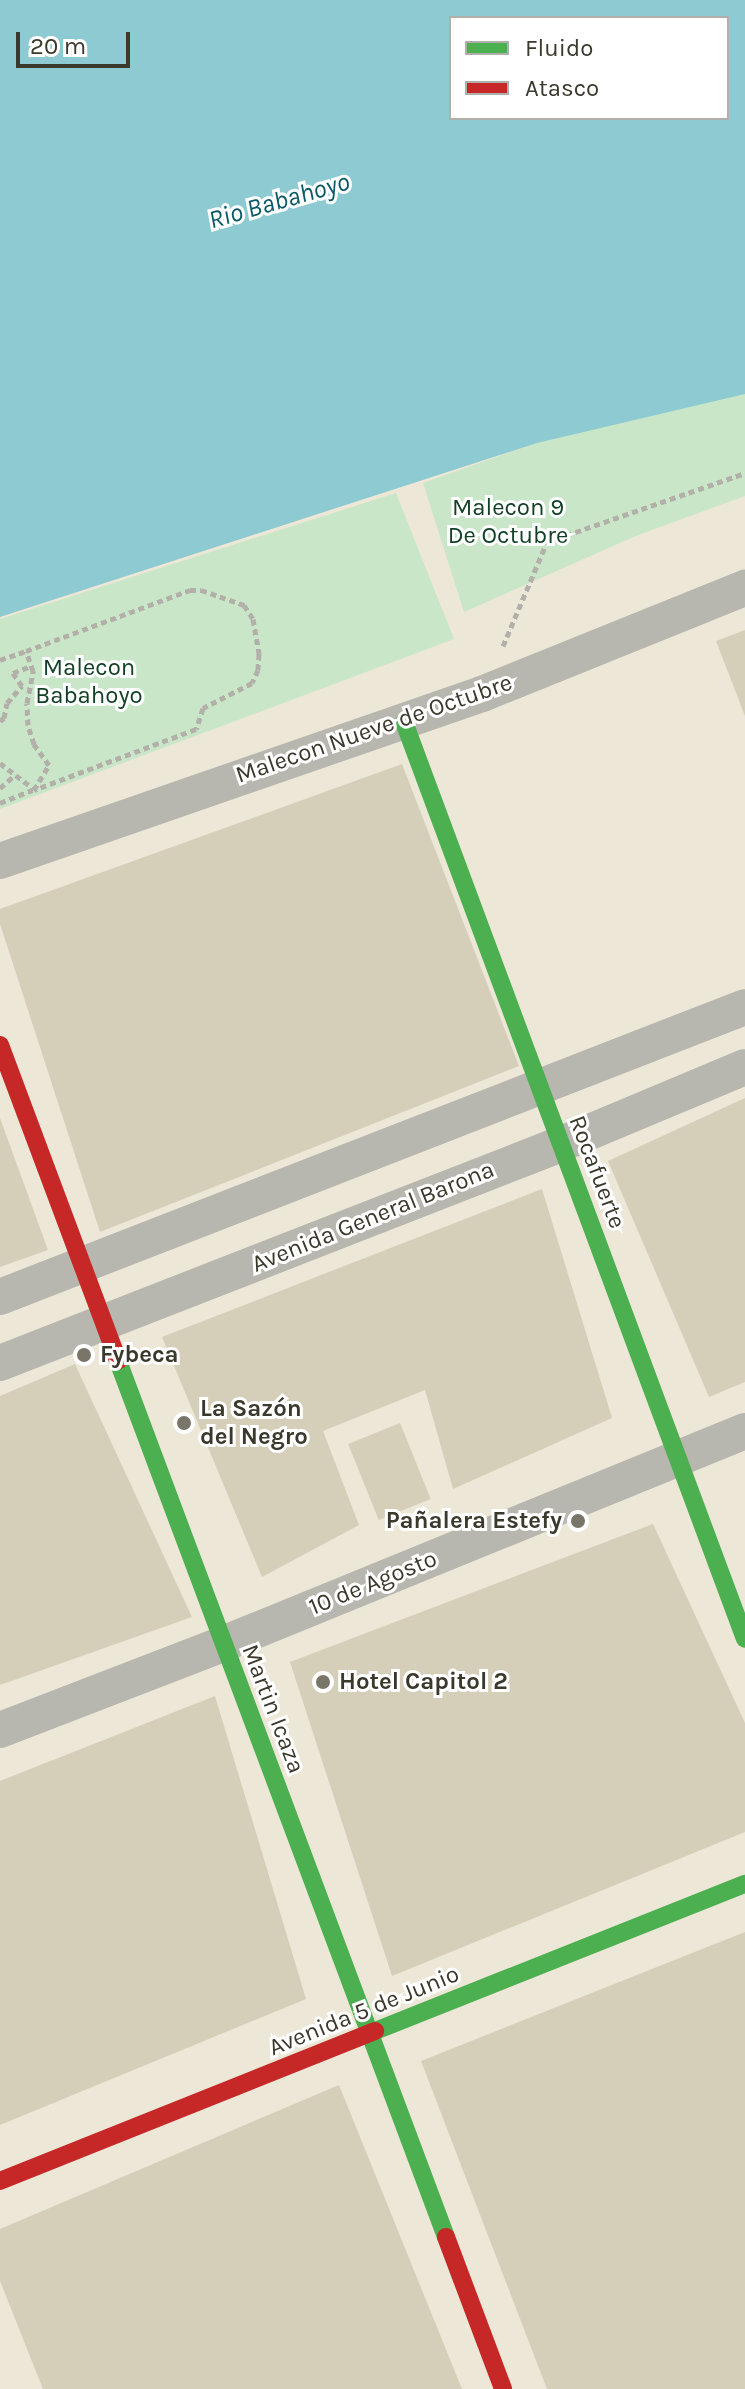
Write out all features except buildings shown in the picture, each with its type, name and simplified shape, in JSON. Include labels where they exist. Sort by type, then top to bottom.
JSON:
[{"type":"street","name":"Malecon Nueve de Octubre","points":[[0,861],[482,694],[745,588]]},
{"type":"street","name":"Rocafuerte","points":[[404,722],[745,1639]]},
{"type":"street","points":[[0,1297],[745,1007]]},
{"type":"street","name":"Martin Icaza","points":[[0,1045],[80,1266],[503,2389]]},
{"type":"street","name":"Avenida General Barona","points":[[0,1363],[561,1144],[745,1067]]},
{"type":"street","name":"10 de Agosto","points":[[0,1730],[223,1644],[745,1431]]},
{"type":"street","name":"Avenida 5 de Junio","points":[[0,2181],[745,1884]]},
{"type":"path","points":[[482,694],[547,542],[745,473]]},
{"type":"path","points":[[0,660],[190,590],[201,590],[244,605],[253,619],[259,654],[258,670],[252,683],[203,708],[196,729],[0,803]]},
{"type":"path","points":[[26,651],[31,666],[28,725],[34,744],[49,765],[34,790]]},
{"type":"path","points":[[0,721],[4,718],[7,703],[22,686],[13,673],[31,666]]},
{"type":"path","points":[[0,763],[34,790]]},
{"type":"path","points":[[0,788],[15,775]]},
{"type":"green space","name":"Malecon 9 De Octubre","points":[[745,369],[745,496],[638,535],[464,612],[423,483]]},
{"type":"green space","name":"Malecon Babahoyo","points":[[396,493],[454,639],[0,809],[0,619]]},
{"type":"water","name":"Rio Babahoyo","points":[[0,0],[745,0],[745,394],[537,443],[0,617]]},
{"type":"traffic: fast","points":[[404,722],[745,1639]]},
{"type":"traffic: fast","points":[[118,1361],[446,2237]]},
{"type":"traffic: fast","points":[[375,2031],[745,1884]]},
{"type":"traffic: jam","points":[[0,1045],[118,1361]]},
{"type":"traffic: jam","points":[[0,2181],[375,2031]]},
{"type":"traffic: jam","points":[[446,2237],[503,2389]]},
{"type":"place","name":"Fybeca","points":[[84,1355]]},
{"type":"place","name":"La Sazón del Negro","points":[[184,1423]]},
{"type":"place","name":"Pañalera Estefy","points":[[578,1521]]},
{"type":"place","name":"Hotel Capitol 2","points":[[323,1682]]}]
